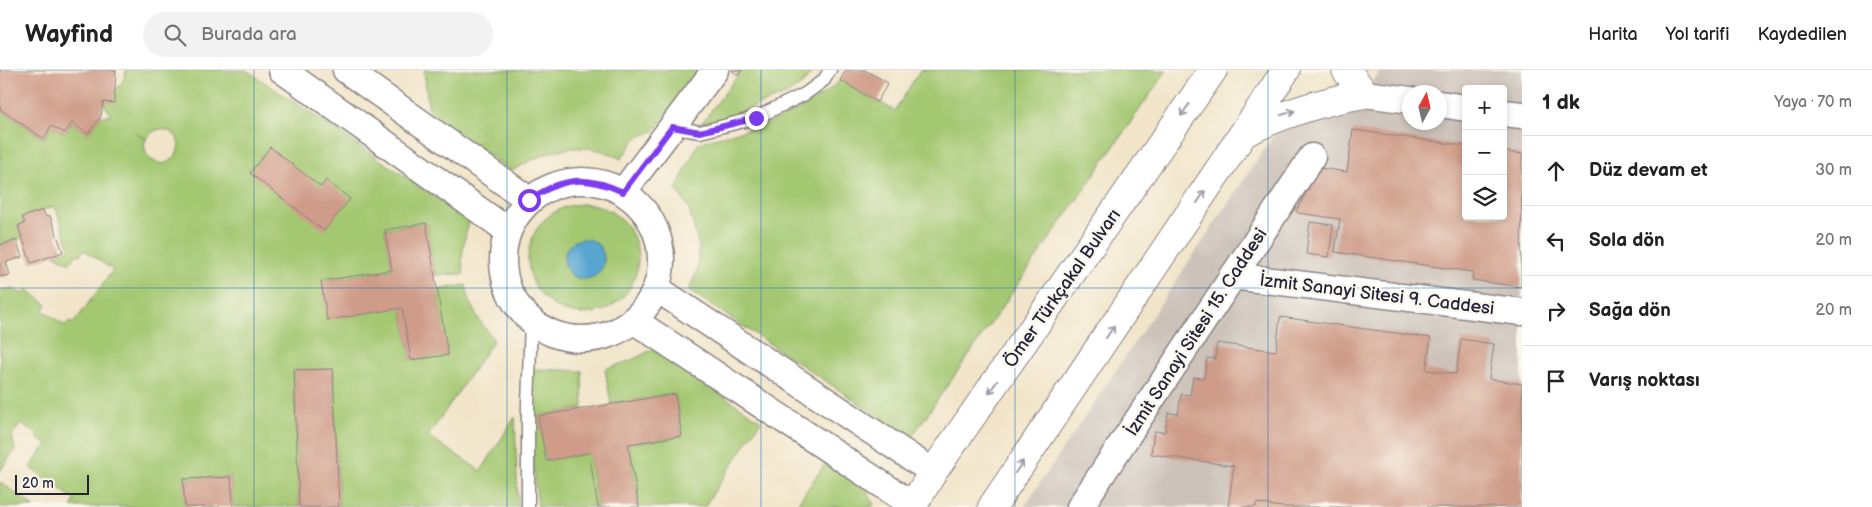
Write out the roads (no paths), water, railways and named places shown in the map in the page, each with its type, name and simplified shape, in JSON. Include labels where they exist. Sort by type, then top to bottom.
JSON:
[{"type":"main road","name":"Ömer Türkçakal Bulvarı","points":[[912,506],[1213,70]]},
{"type":"main road","points":[[992,507],[1286,70]]},
{"type":"main road","points":[[1244,133],[1274,118],[1309,106],[1365,94],[1346,70]]},
{"type":"street","points":[[282,70],[508,230]]},
{"type":"street","points":[[346,70],[529,200]]},
{"type":"street","points":[[623,192],[715,70]]},
{"type":"street","points":[[1365,94],[1402,99]]},
{"type":"street","points":[[1447,105],[1462,107]]},
{"type":"street","points":[[1507,113],[1522,115]]},
{"type":"street","name":"İzmit Sanayi Sitesi 15. Caddesi","points":[[1080,507],[1312,157]]},
{"type":"street","points":[[585,180],[605,184],[623,192],[640,206],[653,224],[660,245],[661,267],[656,288],[647,306],[633,320],[609,334],[582,339],[555,335],[531,321],[514,302],[504,279],[502,255],[508,230],[517,214],[529,200],[546,189],[565,182],[585,180]]},
{"type":"street","name":"İzmit Sanayi Sitesi 9. Caddesi","points":[[1232,276],[1522,312]]},
{"type":"street","points":[[656,288],[934,472]]},
{"type":"street","points":[[633,320],[912,506]]},
{"type":"lane","points":[[672,127],[700,132],[756,118],[805,94],[824,80],[830,70]]},
{"type":"lane","points":[[528,507],[528,405],[531,321]]},
{"type":"water","points":[[584,239],[598,245],[604,259],[598,273],[584,279],[570,273],[564,259],[570,245]]}]
